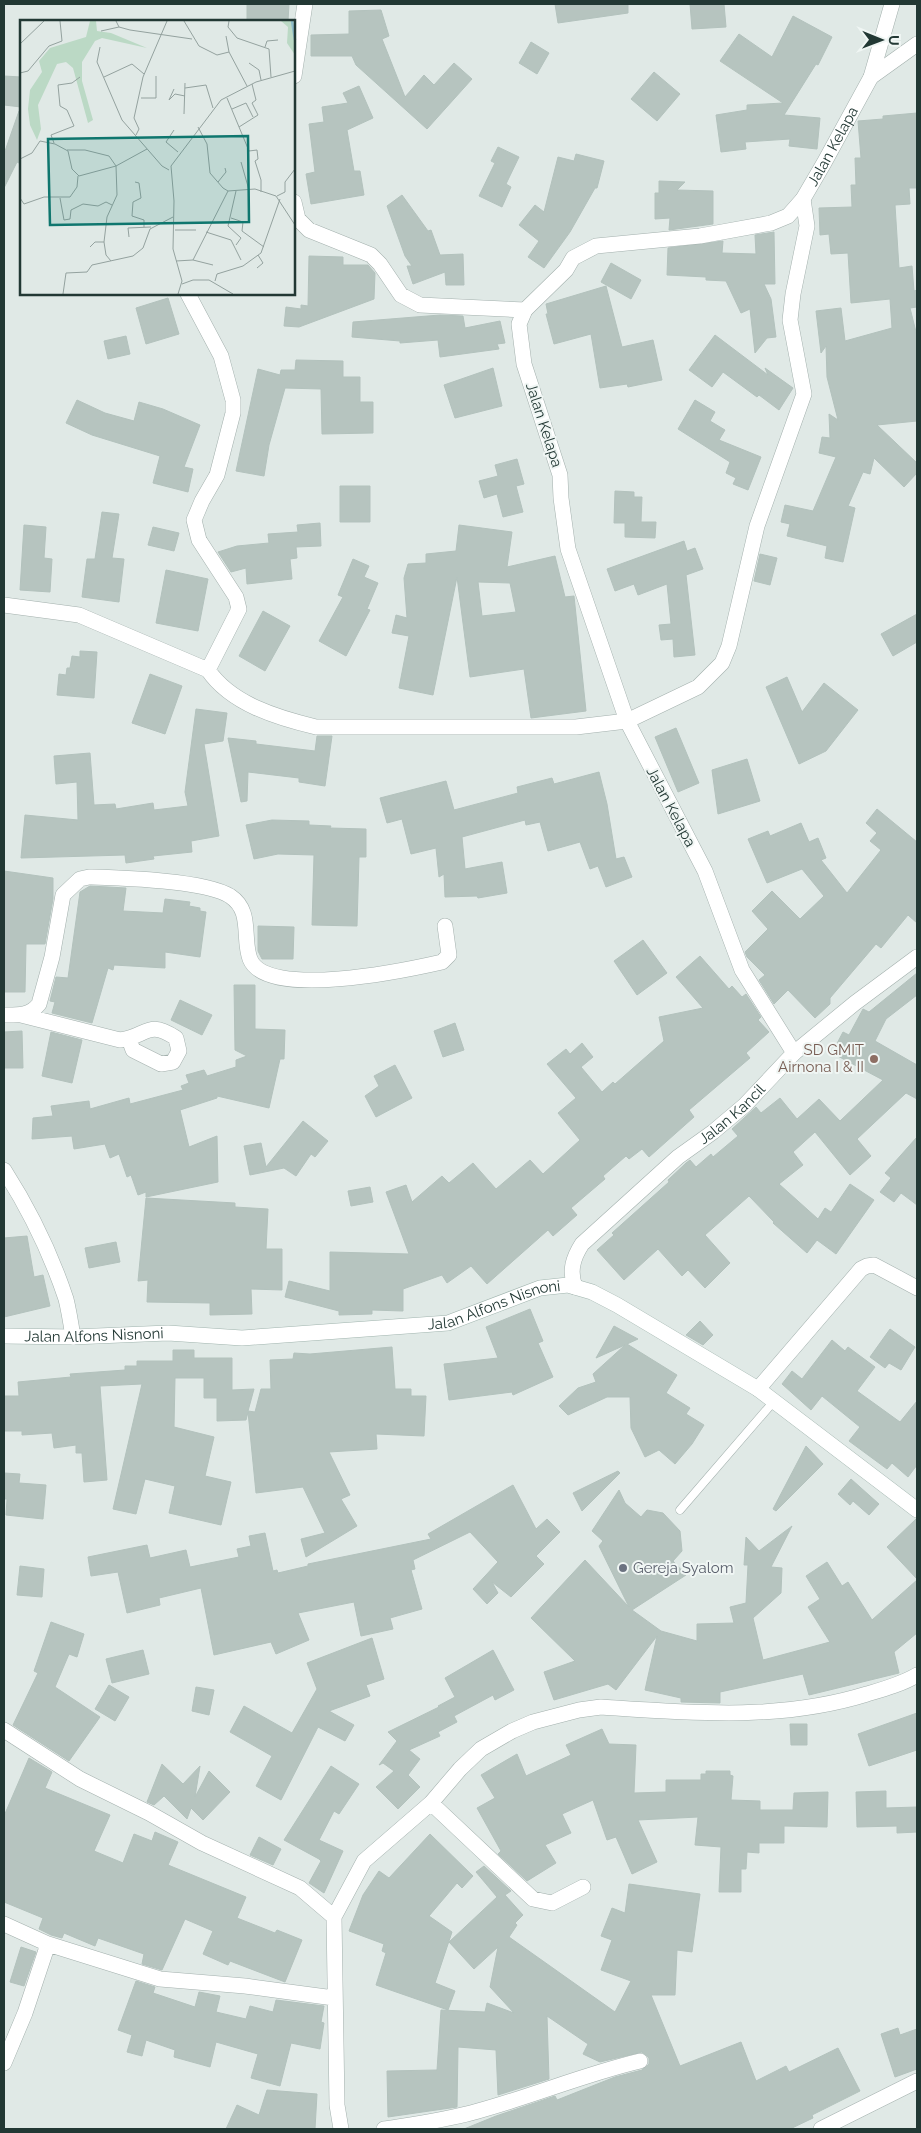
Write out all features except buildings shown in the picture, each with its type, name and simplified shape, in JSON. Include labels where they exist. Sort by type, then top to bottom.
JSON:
[{"type":"street","points":[[295,69],[305,4]]},
{"type":"street","name":"Jalan Kelapa","points":[[794,1053],[742,970],[705,871],[627,721],[568,549],[560,498],[560,475],[524,364],[519,324],[526,310],[566,270],[572,258],[596,246],[700,236],[771,224],[788,216],[803,198],[871,77],[892,4]]},
{"type":"street","points":[[871,77],[917,44]]},
{"type":"street","points":[[4,605],[79,615],[208,670],[216,681],[238,699],[288,720],[316,727],[576,727],[627,721],[698,687],[722,663],[729,646],[757,526],[804,394],[790,320],[793,294],[807,226],[803,198]]},
{"type":"street","points":[[295,205],[301,224],[309,230],[371,255],[406,300],[427,306],[526,310]]},
{"type":"street","points":[[189,295],[221,356],[233,400],[233,413],[217,475],[202,501],[194,520],[199,540],[217,565],[239,603],[236,618],[208,670]]},
{"type":"street","points":[[21,1015],[34,1010],[39,1004],[52,956],[62,895],[80,879],[119,878],[207,886],[232,897],[244,914],[248,951],[256,968],[280,978],[357,978],[442,962],[448,955],[445,926]]},
{"type":"street","name":"Jalan Kancil","points":[[575,1287],[572,1269],[582,1244],[678,1157],[713,1132],[745,1105],[794,1053],[855,1003],[917,957]]},
{"type":"street","points":[[4,1015],[21,1015],[120,1040],[129,1039]]},
{"type":"street","points":[[4,1170],[45,1248],[66,1299],[73,1336]]},
{"type":"street","points":[[758,1389],[861,1270],[867,1266],[874,1265],[917,1288]]},
{"type":"street","name":"Jalan Alfons Nisnoni","points":[[4,1336],[168,1333],[242,1338],[448,1323],[540,1288],[553,1285],[575,1287],[592,1292],[617,1305],[758,1389],[917,1510]]},
{"type":"street","points":[[341,2129],[338,2106],[338,2059],[334,1998],[334,1917],[364,1861],[431,1803],[460,1769],[481,1749],[512,1731],[533,1722],[570,1712],[601,1707],[744,1714],[819,1707],[876,1692],[917,1675]]},
{"type":"street","points":[[4,1730],[80,1779],[149,1813],[202,1843],[300,1888],[334,1917]]},
{"type":"street","points":[[431,1803],[533,1899],[552,1902],[583,1887]]},
{"type":"street","points":[[4,1924],[48,1944],[160,1979],[245,1986],[334,1998]]},
{"type":"street","points":[[4,2063],[25,2013],[48,1944]]},
{"type":"street","points":[[384,2129],[479,2111],[606,2069],[640,2062]]},
{"type":"street","points":[[821,2129],[917,2081]]},
{"type":"lane","points":[[680,1510],[774,1400]]},
{"type":"place","name":"SD GMIT Airnona I & II","points":[[874,1059]]},
{"type":"place","name":"Gereja Syalom","points":[[623,1568]]}]
